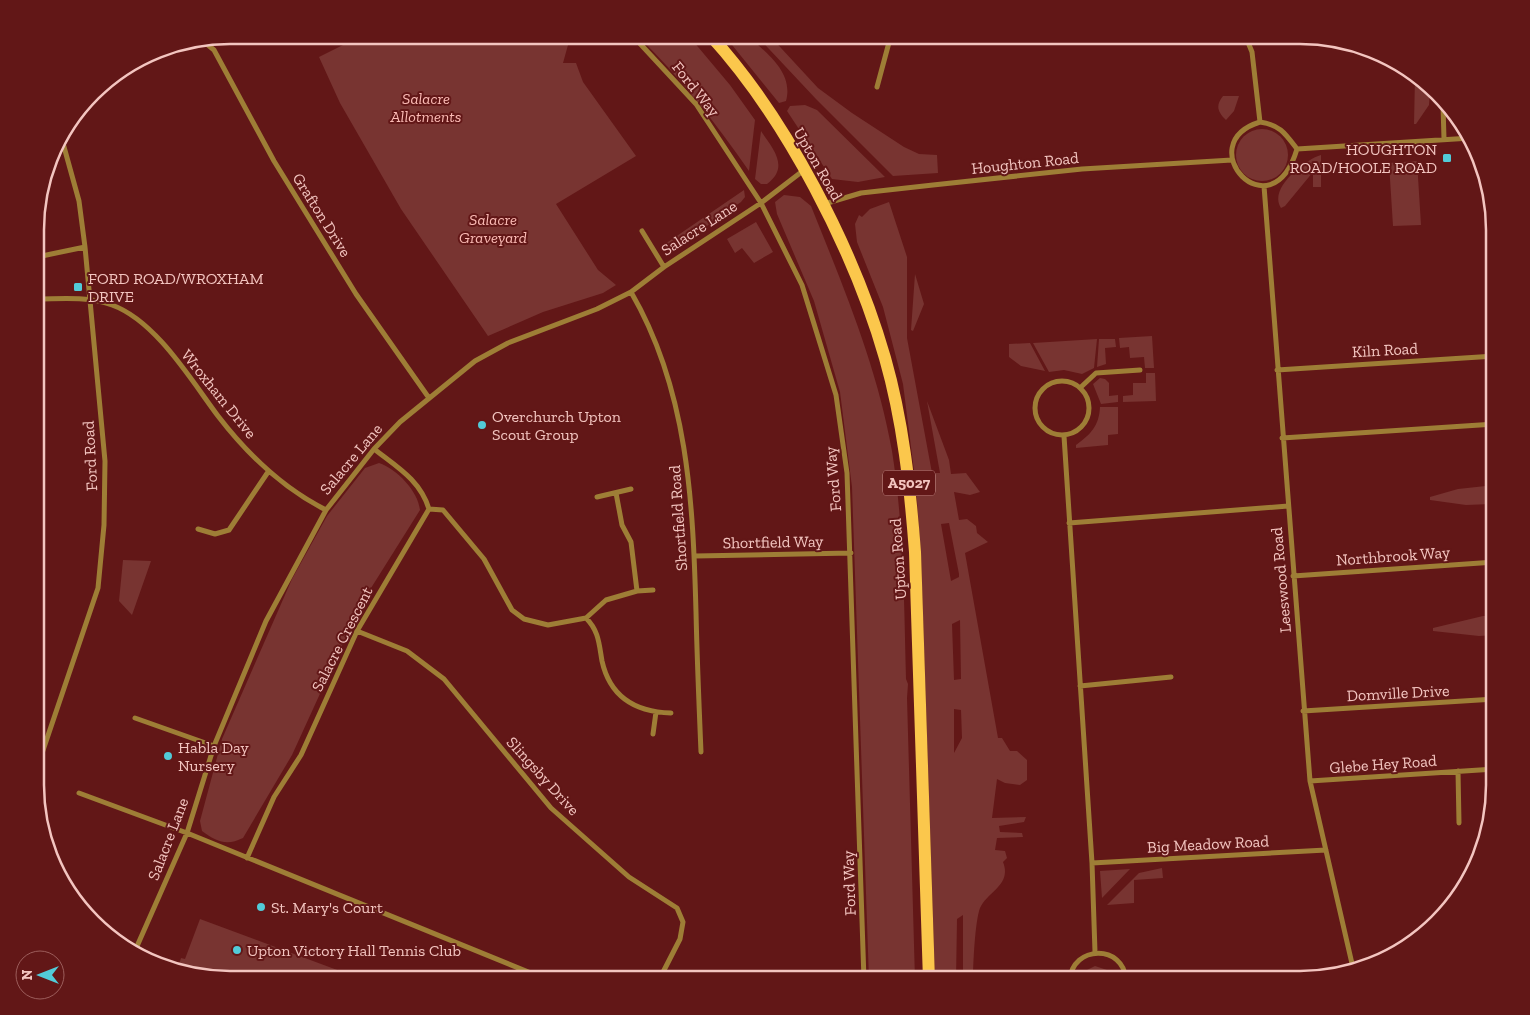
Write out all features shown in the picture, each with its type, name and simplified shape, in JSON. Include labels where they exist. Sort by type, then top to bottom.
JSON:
[{"type":"main road","name":"Upton Road","points":[[717,44],[739,70],[766,109],[824,204],[874,324],[894,394],[905,454],[915,552],[929,971]]},
{"type":"street","name":"Ford Way","points":[[640,44],[696,104],[761,203],[802,285],[836,395],[847,473],[851,553],[864,971]]},
{"type":"street","points":[[877,87],[889,44]]},
{"type":"street","points":[[1249,44],[1252,52],[1260,122]]},
{"type":"street","name":"Grafton Drive","points":[[208,45],[214,50],[274,162],[356,294],[429,398]]},
{"type":"street","points":[[1443,111],[1444,140]]},
{"type":"street","points":[[1260,122],[1274,124],[1284,131],[1297,149],[1286,175],[1277,182],[1264,186],[1252,184],[1241,177],[1235,170],[1232,160],[1232,145],[1240,132],[1248,126],[1260,122]]},
{"type":"street","points":[[1297,149],[1462,139]]},
{"type":"street","name":"Ford Road","points":[[44,747],[98,588],[104,525],[105,461],[85,247],[79,201],[64,146]]},
{"type":"street","name":"Houghton Road","points":[[824,204],[861,193],[933,185],[1082,169],[1232,160]]},
{"type":"street","name":"Salacre Lane","points":[[137,946],[187,833],[214,746],[266,621],[326,510],[374,449],[429,398],[474,361],[496,349],[597,309],[631,292],[664,267],[761,203],[804,170]]},
{"type":"street","name":"Leeswood Road","points":[[1264,186],[1292,576],[1310,781],[1352,964]]},
{"type":"street","points":[[642,232],[664,267]]},
{"type":"street","points":[[44,255],[85,247]]},
{"type":"street","name":"Shortfield Road","points":[[631,292],[645,317],[673,390],[687,458],[695,556],[701,752]]},
{"type":"street","name":"Wroxham Drive","points":[[44,299],[90,300],[111,304],[125,311],[159,340],[219,417],[268,472],[308,501],[326,510]]},
{"type":"street","name":"Kiln Road","points":[[1277,370],[1486,357]]},
{"type":"street","points":[[1081,387],[1096,373],[1140,370]]},
{"type":"street","points":[[1061,380],[1072,382],[1081,387],[1087,396],[1090,406],[1088,418],[1076,432],[1064,436],[1053,434],[1044,428],[1038,421],[1035,409],[1036,399],[1042,389],[1050,383],[1061,380]]},
{"type":"street","points":[[1282,438],[1486,425]]},
{"type":"street","points":[[1064,436],[1092,864],[1095,952]]},
{"type":"street","points":[[374,449],[416,482],[424,495],[429,509],[443,510],[484,559],[512,610],[524,619],[548,625],[586,618],[606,600],[637,591],[653,590]]},
{"type":"street","points":[[198,530],[215,534],[230,530],[268,472]]},
{"type":"street","points":[[597,497],[631,489]]},
{"type":"street","points":[[616,493],[622,525],[631,542],[637,591]]},
{"type":"street","points":[[1069,523],[1288,506]]},
{"type":"street","name":"Salacre Crescent","points":[[247,858],[274,797],[301,755],[357,630],[429,509]]},
{"type":"street","name":"Shortfield Way","points":[[695,556],[851,553]]},
{"type":"street","name":"Northbrook Way","points":[[1292,576],[1486,563]]},
{"type":"street","points":[[586,618],[594,625],[609,680],[620,695],[635,706],[656,712],[671,713]]},
{"type":"street","name":"Slingsby Drive","points":[[357,630],[406,651],[444,678],[551,808],[629,877],[677,908],[683,922],[680,939],[664,971]]},
{"type":"street","points":[[1080,686],[1171,677]]},
{"type":"street","name":"Domville Drive","points":[[1303,711],[1486,700]]},
{"type":"street","points":[[653,734],[656,712]]},
{"type":"street","points":[[136,718],[214,746]]},
{"type":"street","name":"Glebe Hey Road","points":[[1310,781],[1486,769]]},
{"type":"street","name":"Glebe Hey Road","points":[[1458,771],[1459,823]]},
{"type":"street","points":[[79,793],[187,833],[526,971]]},
{"type":"street","name":"Big Meadow Road","points":[[1092,864],[1326,850]]},
{"type":"street","points":[[1072,971],[1078,960],[1095,952],[1104,952],[1118,961],[1124,971]]},
{"type":"green space","points":[[345,44],[568,45],[563,63],[576,63],[583,82],[636,156],[556,204],[598,270],[616,285],[603,293],[543,312],[488,336],[401,209],[340,103],[319,57]]},
{"type":"green space","points":[[646,44],[696,44],[730,85],[755,120],[749,171],[696,100]]},
{"type":"green space","points":[[731,44],[757,44],[777,64],[786,81],[787,91],[786,101],[779,103]]},
{"type":"green space","points":[[764,44],[777,44],[818,88],[904,147],[919,154],[937,155],[938,173],[893,176]]},
{"type":"green space","points":[[1415,83],[1430,96],[1429,105],[1416,124],[1414,124]]},
{"type":"green space","points":[[1223,96],[1239,96],[1234,111],[1226,120],[1218,109]]},
{"type":"green space","points":[[805,105],[817,110],[885,177],[858,182],[832,179],[787,111],[790,106]]},
{"type":"green space","points":[[1257,129],[1267,129],[1281,136],[1288,150],[1288,160],[1281,174],[1267,181],[1257,181],[1247,177],[1240,170],[1236,160],[1236,150],[1240,140],[1247,133]]},
{"type":"green space","points":[[761,131],[774,151],[778,165],[774,178],[767,184],[761,184],[755,179]]},
{"type":"green space","points":[[1321,155],[1321,187],[1313,187],[1313,172],[1285,206],[1281,208],[1278,200],[1283,184],[1297,169]]},
{"type":"green space","points":[[1417,161],[1421,225],[1393,226],[1389,163]]},
{"type":"green space","points":[[744,190],[745,197],[741,202],[677,247],[665,244]]},
{"type":"green space","points":[[784,195],[800,197],[811,206],[847,296],[868,357],[886,419],[892,451],[901,536],[906,679],[908,684],[915,971],[869,971],[852,487],[840,392],[814,301],[777,214],[775,202]]},
{"type":"green space","points":[[889,202],[907,257],[907,338],[932,473],[940,473],[927,401],[949,460],[951,474],[966,473],[980,492],[970,495],[954,492],[959,520],[967,519],[976,526],[977,533],[988,542],[965,553],[998,738],[1002,738],[1010,751],[1017,751],[1027,760],[1027,780],[1020,785],[1005,783],[997,779],[992,818],[1026,817],[1024,822],[999,826],[1000,832],[1022,833],[1023,837],[997,838],[995,850],[1005,851],[1007,858],[1003,862],[1004,876],[1002,882],[984,902],[978,914],[973,971],[963,971],[963,915],[957,919],[956,971],[935,971],[921,557],[916,486],[903,384],[883,307],[857,242],[855,224],[859,215],[862,217],[870,209]],"holes":[[[949,523],[959,577],[951,581],[941,524]],[[960,620],[961,679],[954,680],[952,624]],[[954,709],[961,710],[962,738],[954,753]]]},
{"type":"green space","points":[[756,222],[773,252],[754,263],[742,248],[735,253],[727,239]]},
{"type":"green space","points":[[915,274],[924,304],[913,331],[911,330]]},
{"type":"green space","points":[[1152,336],[1154,368],[1145,368],[1144,357],[1130,358],[1129,347],[1120,348],[1119,338]]},
{"type":"green space","points":[[1097,339],[1094,368],[1082,374],[1064,370],[1049,372],[1033,343]]},
{"type":"green space","points":[[1099,339],[1115,339],[1116,347],[1105,348],[1106,364],[1097,367]]},
{"type":"green space","points":[[1030,343],[1045,371],[1021,366],[1009,357],[1009,344]]},
{"type":"green space","points":[[1146,373],[1155,373],[1156,401],[1123,402],[1123,396],[1133,395],[1133,383],[1146,383]]},
{"type":"green space","points":[[1100,378],[1105,379],[1109,383],[1109,396],[1118,395],[1118,402],[1101,404],[1093,384]]},
{"type":"green space","points":[[1100,407],[1118,407],[1118,434],[1108,435],[1108,445],[1076,448],[1076,445],[1090,433],[1096,424]]},
{"type":"green space","points":[[379,463],[393,470],[406,482],[415,495],[420,510],[361,604],[292,755],[243,838],[232,842],[222,842],[212,838],[202,831],[200,821],[222,739],[292,579],[327,516],[365,468]]},
{"type":"green space","points":[[1486,486],[1486,504],[1466,505],[1430,500],[1430,497],[1458,489]]},
{"type":"green space","points":[[123,560],[151,561],[132,615],[119,601]]},
{"type":"green space","points":[[1486,616],[1486,636],[1433,631],[1433,628]]},
{"type":"green space","points":[[1162,868],[1163,878],[1134,880],[1134,903],[1107,905],[1139,873]]},
{"type":"green space","points":[[1130,869],[1102,898],[1100,871]]},
{"type":"green space","name":"Upton Victory Hall Tennis Club","points":[[200,919],[340,971],[217,971],[179,964],[181,958],[185,959]]},
{"type":"green space","points":[[1095,966],[1107,971],[1087,971]]},
{"type":"place","name":"HOUGHTON ROAD/HOOLE ROAD","points":[[1447,158]]},
{"type":"place","name":"FORD ROAD/WROXHAM DRIVE","points":[[78,287]]},
{"type":"place","name":"Overchurch Upton Scout Group","points":[[482,425]]},
{"type":"place","name":"Habla Day Nursery","points":[[168,756]]},
{"type":"place","name":"St. Mary's Court","points":[[261,907]]},
{"type":"place","name":"Upton Victory Hall Tennis Club","points":[[237,950]]},
{"type":"park label","name":"Salacre Allotments","points":[[426,107]]},
{"type":"park label","name":"Salacre Graveyard","points":[[493,228]]}]
